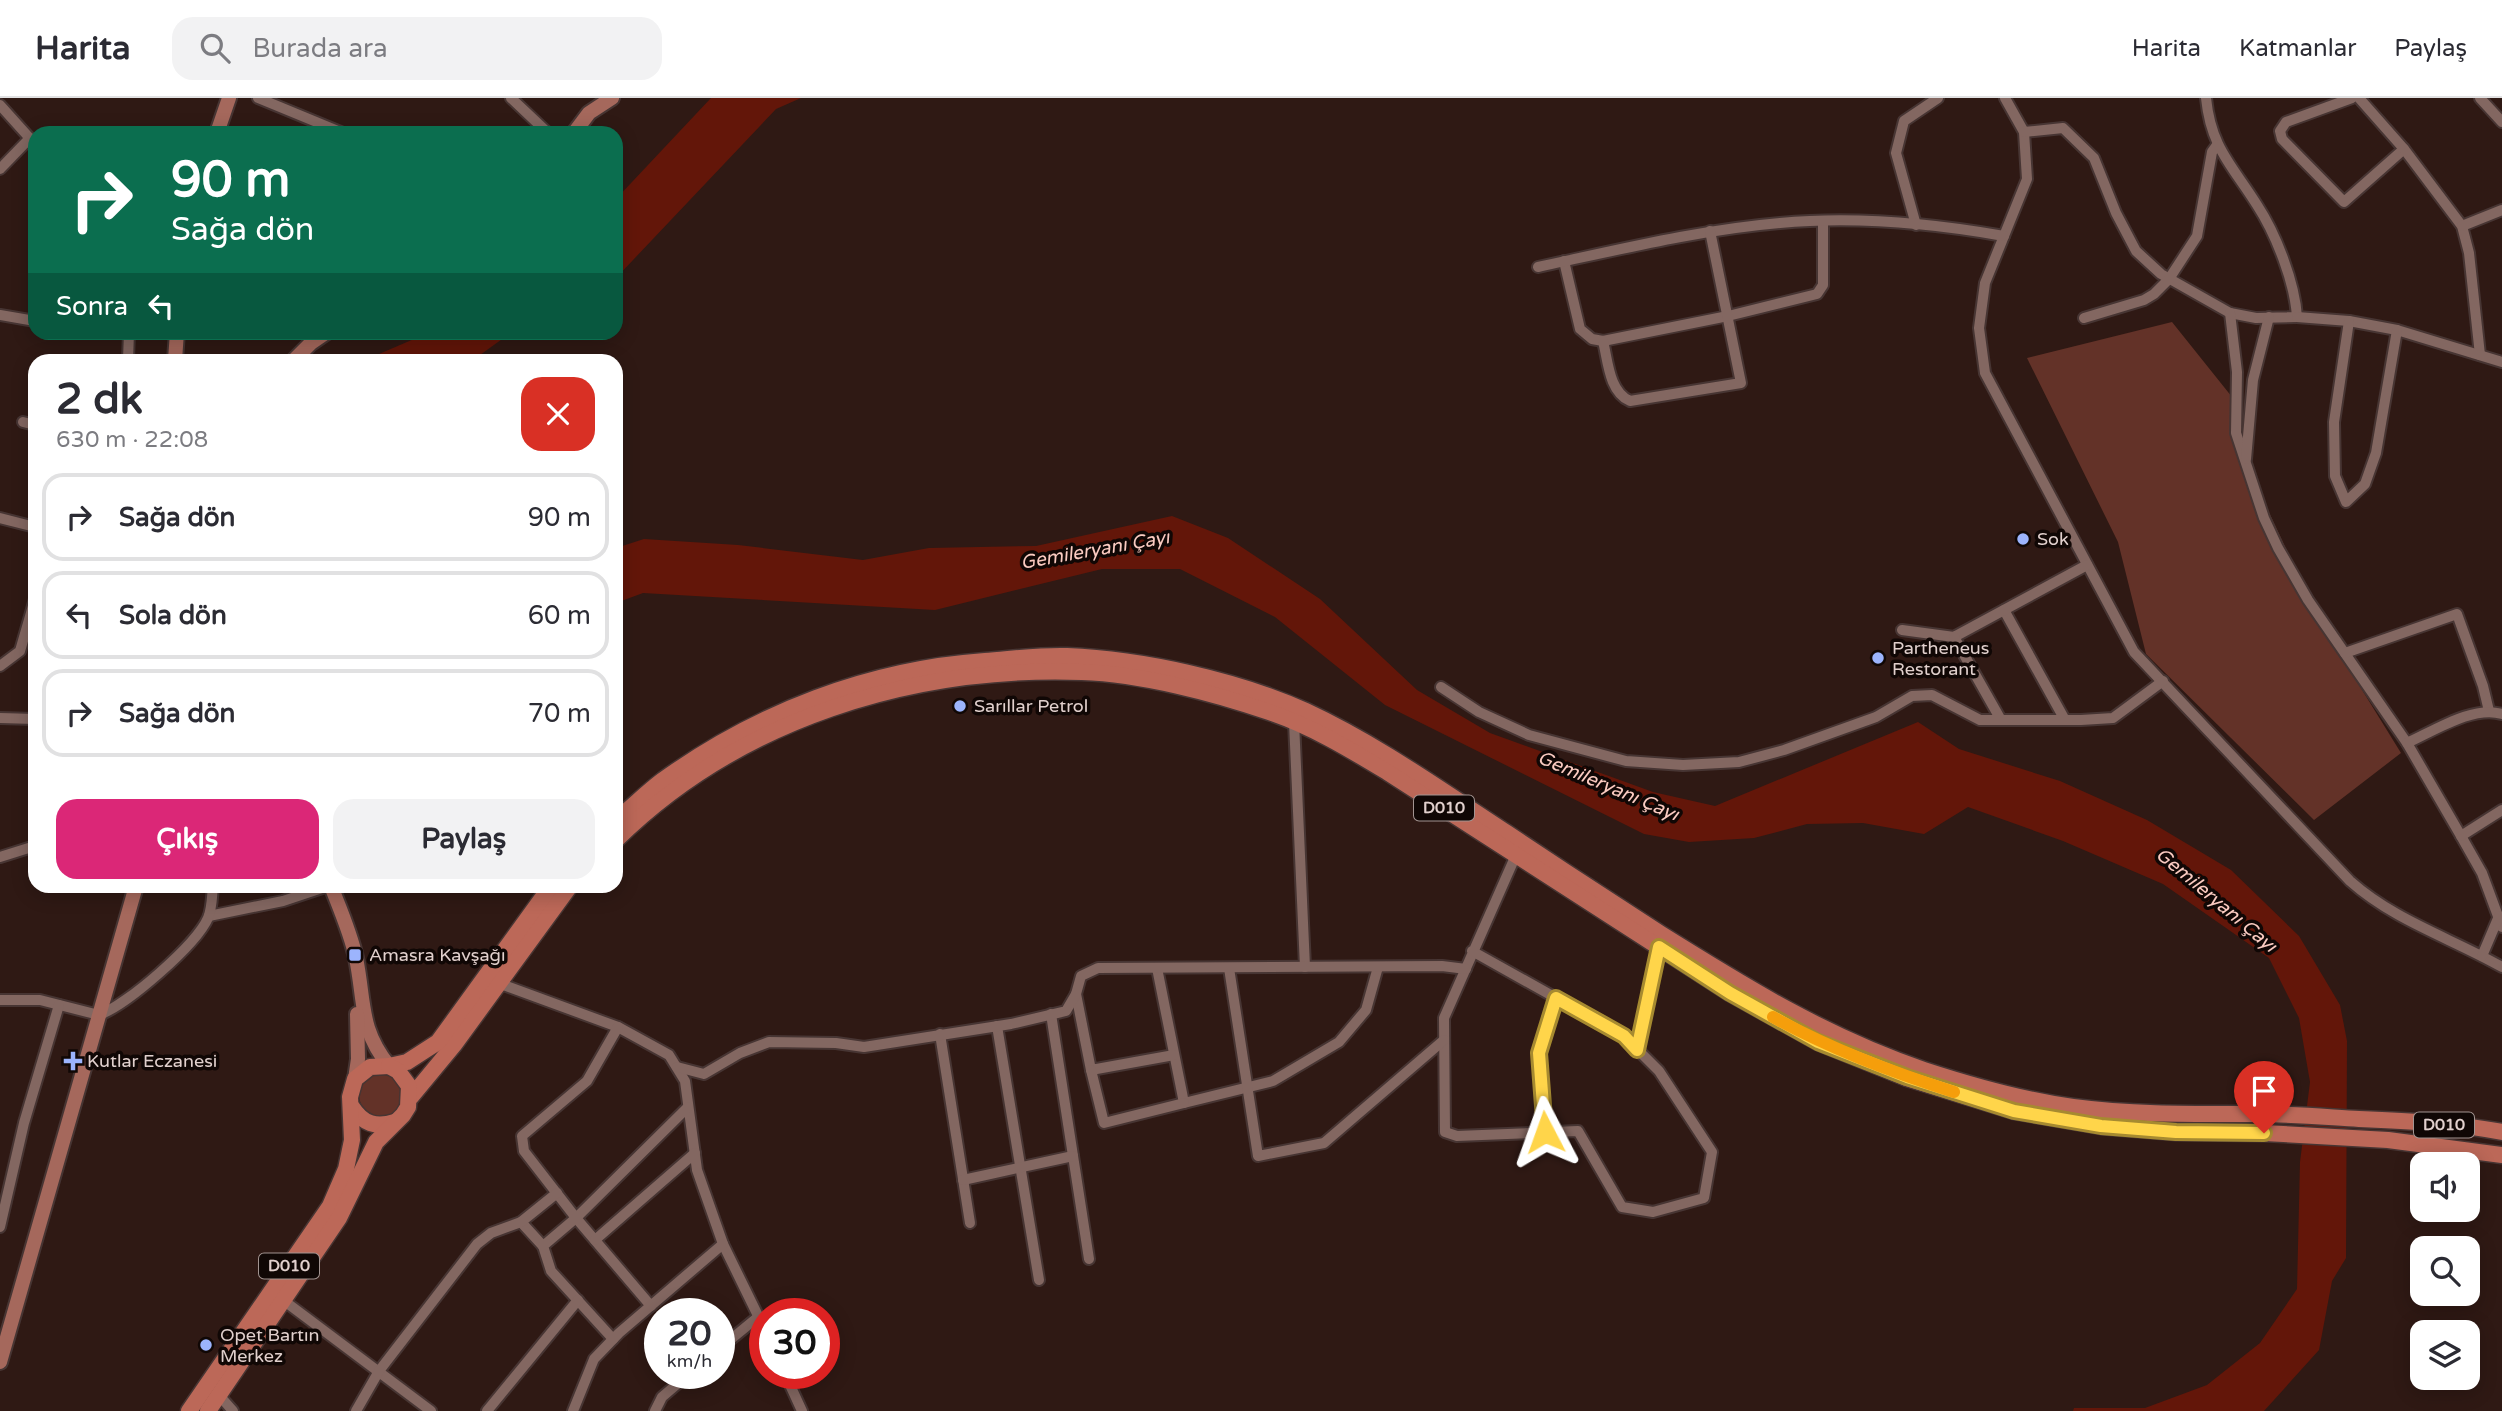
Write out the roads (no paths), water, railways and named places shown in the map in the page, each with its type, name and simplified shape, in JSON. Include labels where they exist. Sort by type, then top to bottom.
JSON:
[{"type":"highway","name":"D010","points":[[623,814],[662,781],[724,742],[787,708],[845,687],[956,663],[1065,656],[1116,661],[1204,677],[1303,710],[1415,771],[1528,848],[1746,988],[1797,1017],[1864,1048],[1928,1071],[2023,1099],[2077,1108],[2180,1115],[2263,1114],[2386,1120],[2502,1132]]},
{"type":"highway","name":"D010","points":[[623,834],[675,788],[731,753],[814,715],[877,693],[944,678],[995,673],[1084,672],[1159,682],[1215,695],[1294,722],[1338,743],[1730,993],[1818,1042],[1907,1077],[2014,1111],[2101,1126],[2176,1132],[2264,1133],[2388,1140],[2502,1155]]},
{"type":"highway","points":[[546,893],[438,1042],[407,1062],[370,1066],[355,1079],[351,1087],[352,1107],[365,1122],[375,1125],[395,1122],[565,893]]},
{"type":"highway","points":[[389,1066],[405,1078],[411,1097]]},
{"type":"highway","name":"D010","points":[[189,1411],[330,1206],[346,1168],[352,1140],[352,1107]]},
{"type":"highway","name":"D010","points":[[208,1411],[339,1219],[376,1142],[395,1122]]},
{"type":"main road","points":[[219,126],[229,98]]},
{"type":"main road","points":[[579,126],[589,113],[612,98]]},
{"type":"main road","points":[[300,354],[315,340]]},
{"type":"main road","points":[[0,1362],[134,893]]},
{"type":"main road","points":[[333,893],[355,955],[365,1023],[377,1051],[389,1066]]},
{"type":"main road","points":[[340,909],[354,984],[358,1028],[355,1079]]},
{"type":"street","points":[[258,98],[326,126]]},
{"type":"street","points":[[510,98],[540,126]]},
{"type":"street","points":[[1916,225],[1896,153],[1904,121],[1938,98]]},
{"type":"street","points":[[2006,98],[2024,132],[2027,179],[1985,283],[1979,328],[1985,373],[2133,652],[2367,896],[2403,918],[2502,967]]},
{"type":"street","points":[[2206,98],[2211,129],[2217,145],[2268,224],[2292,286],[2297,317]]},
{"type":"street","points":[[2352,98],[2286,122],[2280,131],[2282,139],[2344,201],[2404,149]]},
{"type":"street","points":[[2359,98],[2404,149],[2462,226],[2469,253],[2480,355]]},
{"type":"street","points":[[2480,98],[2502,122]]},
{"type":"street","points":[[0,106],[28,136]]},
{"type":"street","points":[[2024,132],[2063,128],[2094,158],[2116,213],[2136,251],[2169,279],[2230,313],[2349,321],[2396,330],[2502,362]]},
{"type":"street","points":[[0,169],[28,145]]},
{"type":"street","points":[[2084,318],[2144,300],[2169,279],[2197,236],[2212,152],[2217,145]]},
{"type":"street","points":[[2462,226],[2502,210]]},
{"type":"street","points":[[1538,267],[1710,231],[1781,222],[1871,221],[1964,229],[2004,236]]},
{"type":"street","points":[[1564,261],[1580,329],[1592,339],[1603,341],[1728,316],[1819,293],[1823,285],[1823,222]]},
{"type":"street","points":[[1603,341],[1615,388],[1622,397],[1630,401],[1741,383],[1710,231]]},
{"type":"street","points":[[2230,313],[2237,372],[2236,432],[2246,468],[2278,548],[2308,600],[2407,743],[2482,873],[2500,922],[2482,956]]},
{"type":"street","points":[[0,315],[28,320]]},
{"type":"street","points":[[2246,468],[2252,389],[2269,317]]},
{"type":"street","points":[[2349,321],[2334,422],[2335,476],[2346,502],[2365,484],[2376,453],[2396,330]]},
{"type":"street","points":[[23,422],[28,423]]},
{"type":"street","points":[[0,518],[28,525]]},
{"type":"street","points":[[1902,629],[1954,637],[2087,565]]},
{"type":"street","points":[[2004,610],[2065,720]]},
{"type":"street","points":[[2344,653],[2457,614],[2483,686],[2489,711]]},
{"type":"street","points":[[0,666],[20,652],[28,624]]},
{"type":"street","points":[[1954,637],[2001,720]]},
{"type":"street","points":[[0,652],[11,658]]},
{"type":"street","points":[[1441,687],[1479,712],[1529,735],[1626,761],[1683,765],[1739,762],[1784,750],[1876,717],[1912,696],[1932,695],[1980,720],[2113,718],[2163,681]]},
{"type":"street","points":[[2407,743],[2474,713],[2489,711],[2502,714]]},
{"type":"street","points":[[0,718],[28,719]]},
{"type":"street","points":[[1294,722],[1305,967]]},
{"type":"street","points":[[2461,836],[2502,810]]},
{"type":"street","points":[[0,857],[28,848]]},
{"type":"street","points":[[1472,951],[1624,1036],[1658,1071],[1712,1152],[1704,1198],[1653,1212],[1622,1207],[1578,1131],[1457,1136],[1445,1132],[1444,1018],[1472,951],[1516,855]]},
{"type":"street","points":[[0,1000],[40,1000],[99,1015],[121,1005],[200,931],[209,916],[212,893]]},
{"type":"street","points":[[209,916],[283,901],[308,893]]},
{"type":"street","points":[[1637,1050],[1659,947]]},
{"type":"street","points":[[677,1067],[704,1074],[740,1053],[769,1042],[836,1043],[864,1047],[997,1026],[1066,1011],[1076,994],[1081,976],[1098,968],[1442,966],[1466,969]]},
{"type":"street","points":[[1076,994],[1104,1123],[1273,1081],[1339,1042],[1366,1010],[1378,967]]},
{"type":"street","points":[[1157,968],[1184,1103]]},
{"type":"street","points":[[1228,968],[1258,1156],[1324,1143],[1444,1040]]},
{"type":"street","points":[[498,983],[618,1027],[668,1055],[685,1081],[697,1170],[723,1244],[749,1298]]},
{"type":"street","points":[[1545,1132],[1539,1053],[1556,998]]},
{"type":"street","points":[[0,1227],[24,1123],[59,1005]]},
{"type":"street","points":[[1051,1014],[1089,1259]]},
{"type":"street","points":[[997,1026],[1039,1280]]},
{"type":"street","points":[[618,1027],[587,1081],[522,1136],[524,1151],[576,1218],[644,1298]]},
{"type":"street","points":[[940,1034],[970,1223]]},
{"type":"street","points":[[1091,1070],[1174,1055]]},
{"type":"street","points":[[543,1246],[576,1218],[688,1107]]},
{"type":"street","points":[[595,1240],[695,1153]]},
{"type":"street","points":[[963,1180],[1073,1156]]},
{"type":"street","points":[[356,1411],[379,1371],[477,1244],[491,1233],[521,1222],[557,1194]]},
{"type":"street","points":[[521,1222],[543,1246],[551,1271],[613,1339]]},
{"type":"street","points":[[660,1298],[723,1244]]},
{"type":"street","points":[[283,1300],[431,1411]]},
{"type":"street","points":[[486,1411],[578,1300]]},
{"type":"street","points":[[573,1411],[594,1359],[644,1312]]},
{"type":"street","points":[[735,1336],[749,1324]]},
{"type":"street","points":[[655,1411],[662,1396],[671,1389]]},
{"type":"street","points":[[792,1389],[802,1411]]},
{"type":"street","points":[[218,1394],[233,1411]]},
{"type":"water","points":[[711,98],[801,98],[776,109],[623,271],[623,192]]},
{"type":"water","points":[[412,340],[501,340],[481,354],[379,354]]},
{"type":"water","name":"Gemileryanı Çayı","points":[[1172,516],[1228,538],[1320,599],[1417,690],[1490,733],[1653,792],[1715,806],[1918,722],[1959,749],[2060,781],[2147,820],[2231,870],[2299,936],[2340,1005],[2347,1041],[2346,1258],[2332,1281],[2319,1350],[2264,1411],[2073,1411],[2074,1408],[2145,1408],[2207,1385],[2260,1343],[2297,1289],[2300,1162],[2310,1082],[2299,1018],[2269,958],[2163,884],[2063,841],[1968,807],[1924,834],[1863,823],[1807,824],[1754,838],[1689,842],[1644,834],[1385,705],[1275,617],[1180,569],[1102,569],[935,610],[643,593],[623,600],[623,546],[644,539],[738,545],[863,560],[929,548],[1036,546]]},
{"type":"place","name":"Sok","points":[[2023,539]]},
{"type":"place","name":"Partheneus Restorant","points":[[1878,658]]},
{"type":"place","name":"Sarıllar Petrol","points":[[960,706]]},
{"type":"place","name":"Amasra Kavşağı","points":[[355,955]]},
{"type":"place","name":"Kutlar Eczanesi","points":[[73,1061]]},
{"type":"place","name":"Opet Bartın Merkez","points":[[206,1345]]}]
